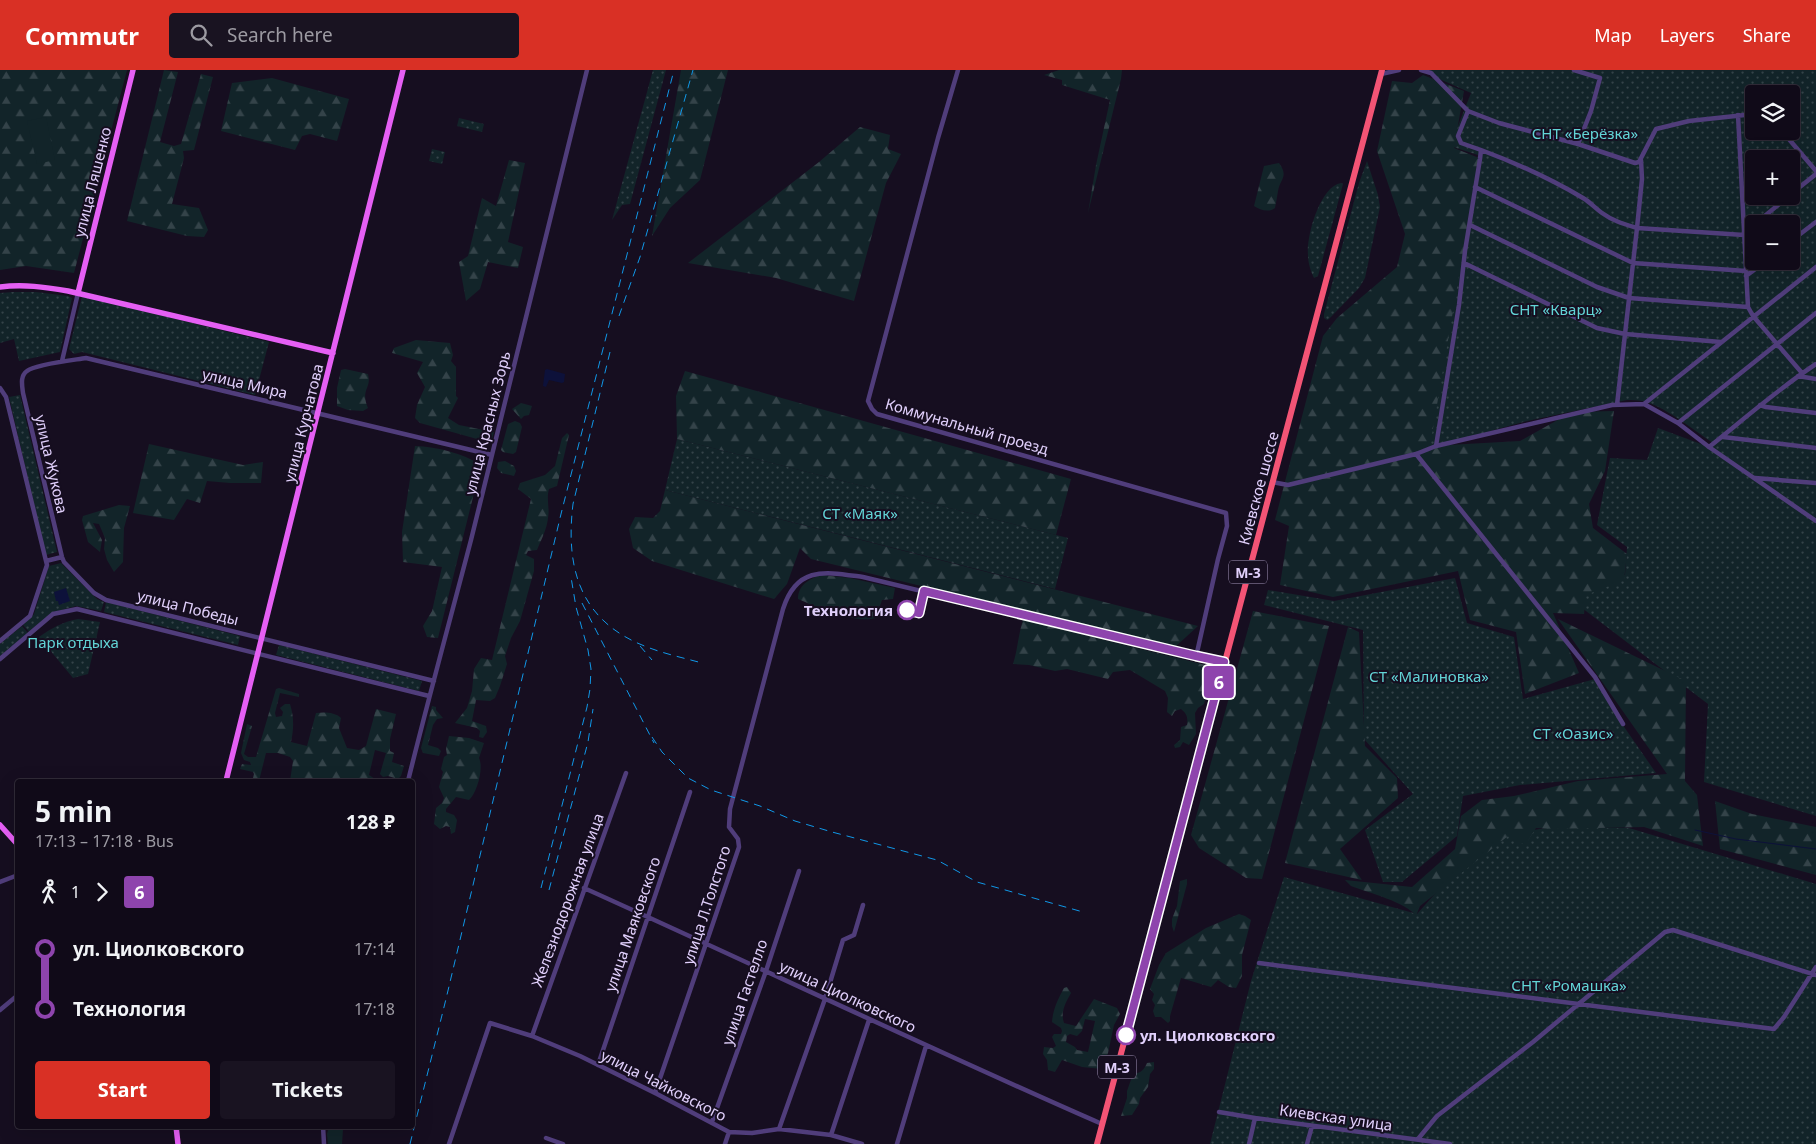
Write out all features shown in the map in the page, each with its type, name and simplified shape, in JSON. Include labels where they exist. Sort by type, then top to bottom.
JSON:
[{"type":"highway","name":"Киевское шоссе","points":[[1097,1144],[1382,72]]},
{"type":"main road","name":"улица Ляшенко","points":[[78,293],[133,70]]},
{"type":"main road","name":"улица Курчатова","points":[[227,779],[403,70]]},
{"type":"main road","points":[[0,288],[42,286],[78,293],[333,353]]},
{"type":"main road","points":[[0,825],[15,842]]},
{"type":"main road","points":[[176,1129],[178,1144]]},
{"type":"street","name":"улица Красных Зорь","points":[[408,779],[492,455],[587,70]]},
{"type":"street","name":"Коммунальный проезд","points":[[958,70],[938,138],[868,402],[876,414],[1226,513],[1227,526],[1196,656]]},
{"type":"street","points":[[1382,72],[1399,70]]},
{"type":"street","points":[[1421,70],[1431,73],[1468,111],[1499,123],[1578,144],[1635,163],[1639,162],[1656,129],[1689,121],[1745,115]]},
{"type":"street","points":[[1574,70],[1600,78],[1591,111],[1578,144]]},
{"type":"street","points":[[1468,111],[1458,136],[1461,143],[1506,160],[1573,192],[1617,222],[1637,228],[1744,235]]},
{"type":"street","points":[[1738,115],[1748,307],[1753,316],[1800,374],[1816,378]]},
{"type":"street","points":[[1789,140],[1816,172],[1800,186]]},
{"type":"street","points":[[1436,446],[1459,305],[1481,150]]},
{"type":"street","points":[[1617,405],[1642,179],[1640,158]]},
{"type":"street","points":[[1475,187],[1633,263],[1746,274],[1752,270]]},
{"type":"street","points":[[1765,215],[1778,205]]},
{"type":"street","points":[[1800,234],[1816,222]]},
{"type":"street","points":[[1470,225],[1597,287],[1629,298],[1748,307]]},
{"type":"street","points":[[1464,263],[1593,324],[1597,328],[1625,334],[1721,342]]},
{"type":"street","points":[[1644,404],[1816,267]]},
{"type":"street","name":"улица Ляшенко","points":[[62,361],[78,293]]},
{"type":"street","points":[[1678,423],[1816,313]]},
{"type":"street","name":"улица Мира","points":[[23,376],[28,370],[62,361],[86,358],[492,455]]},
{"type":"street","points":[[1709,447],[1760,405],[1816,364]]},
{"type":"street","name":"улица Жукова","points":[[23,376],[21,383],[22,393],[62,558]]},
{"type":"street","name":"улица Жукова","points":[[0,388],[6,397],[46,560]]},
{"type":"street","points":[[1272,482],[1288,485],[1416,454],[1436,446],[1617,405],[1644,404],[1678,423],[1709,447],[1816,521]]},
{"type":"street","points":[[1760,405],[1816,413]]},
{"type":"street","points":[[1723,437],[1816,448]]},
{"type":"street","points":[[1416,454],[1595,677],[1623,724]]},
{"type":"street","points":[[1753,478],[1816,484]]},
{"type":"street","points":[[1808,516],[1816,517]]},
{"type":"street","points":[[0,641],[30,616],[47,565],[46,560],[62,558]]},
{"type":"street","name":"улица Победы","points":[[62,558],[99,597],[434,681]]},
{"type":"street","name":"улица Л.Толстого","points":[[655,1093],[739,847],[738,838],[728,827],[730,809],[782,609],[794,586],[801,580],[817,573],[830,572],[863,577],[1196,656]]},
{"type":"street","name":"улица Победы","points":[[0,659],[53,614],[77,609],[429,696]]},
{"type":"street","points":[[1196,656],[1224,662]]},
{"type":"street","name":"Железнодорожная улица","points":[[532,1036],[626,772]]},
{"type":"street","name":"улица Маяковского","points":[[598,1065],[690,792]]},
{"type":"street","name":"улица Гастелло","points":[[712,1122],[799,871]]},
{"type":"street","points":[[0,882],[15,876]]},
{"type":"street","name":"улица Циолковского","points":[[584,888],[766,970],[825,1000],[1102,1124]]},
{"type":"street","points":[[779,1130],[825,1000],[843,940],[854,935],[862,905]]},
{"type":"street","points":[[1418,1139],[1437,1116],[1533,1042],[1665,932],[1673,930],[1814,975]]},
{"type":"street","points":[[1259,963],[1774,1029],[1814,975],[1816,967]]},
{"type":"street","points":[[0,1010],[15,998]]},
{"type":"street","points":[[831,1135],[869,1020]]},
{"type":"street","name":"улица Чайковского","points":[[449,1144],[490,1023],[532,1036],[598,1065],[729,1132],[752,1133],[779,1130],[831,1135],[862,1144]]},
{"type":"street","points":[[897,1144],[926,1046]]},
{"type":"street","name":"Киевская улица","points":[[1219,1112],[1450,1144]]},
{"type":"street","points":[[1249,1144],[1255,1118]]},
{"type":"street","points":[[1307,1144],[1312,1126]]},
{"type":"street","points":[[324,1129],[324,1144]]},
{"type":"street","points":[[725,1144],[729,1132]]},
{"type":"street","points":[[546,1138],[563,1144]]},
{"type":"green space","points":[[0,70],[127,70],[74,273],[26,266],[0,270]]},
{"type":"green space","points":[[164,70],[178,72],[160,142],[174,146],[181,144],[201,74],[213,77],[194,150],[183,151],[184,158],[172,204],[199,208],[208,230],[204,237],[187,236],[127,221]]},
{"type":"green space","points":[[653,70],[666,70],[630,204],[622,205],[612,220]]},
{"type":"green space","points":[[681,70],[728,70],[700,180],[670,208],[652,236]]},
{"type":"green space","points":[[1059,70],[1122,70],[1088,213],[1110,100],[1062,85],[1062,80],[1044,75]]},
{"type":"green space","points":[[1419,70],[1816,70],[1816,816],[1704,782],[1708,704],[1582,608],[1590,565],[1625,575],[1627,547],[1597,525],[1610,458],[1647,460],[1658,428],[1709,447],[1713,443],[1679,419],[1650,403],[1627,400],[1527,421],[1425,449],[1442,365],[1478,155],[1450,146],[1471,93]]},
{"type":"green space","points":[[1423,75],[1464,91],[1454,148],[1479,158],[1430,446],[1520,441],[1572,412],[1614,411],[1605,471],[1589,504],[1593,528],[1627,554],[1624,580],[1586,595],[1584,614],[1553,613],[1579,673],[1525,694],[1516,632],[1470,620],[1458,571],[1333,597],[1280,585],[1289,526],[1275,520],[1323,336],[1337,318],[1397,267],[1405,234],[1377,151],[1392,81],[1412,83]]},
{"type":"green space","points":[[272,78],[349,99],[337,141],[310,134],[302,136],[295,150],[221,131],[232,83]]},
{"type":"green space","points":[[46,117],[55,160],[37,164],[27,121]]},
{"type":"green space","points":[[459,118],[484,124],[482,132],[457,126]]},
{"type":"green space","points":[[860,127],[890,135],[888,149],[901,154],[886,183],[854,301],[776,278],[688,263],[819,162]]},
{"type":"green space","points":[[432,149],[445,152],[442,164],[429,161]]},
{"type":"green space","points":[[509,160],[525,163],[508,242],[523,247],[518,268],[488,262],[480,289],[466,301],[459,262],[468,256],[482,198],[496,206]]},
{"type":"green space","points":[[1367,161],[1380,207],[1365,278],[1359,288],[1327,320],[1324,318],[1324,314],[1359,183]]},
{"type":"green space","points":[[1279,163],[1284,175],[1279,187],[1275,208],[1267,211],[1259,209],[1254,206],[1264,166]]},
{"type":"green space","points":[[1343,184],[1318,276],[1314,278],[1308,255],[1312,225],[1321,202],[1327,193],[1333,186]]},
{"type":"green space","points":[[36,292],[72,298],[60,352],[19,361],[14,339],[0,343],[0,293]]},
{"type":"green space","points":[[82,296],[269,342],[255,395],[82,352],[74,354],[69,349]]},
{"type":"green space","points":[[416,340],[450,343],[453,355],[451,361],[456,367],[456,396],[458,398],[448,418],[459,425],[494,432],[492,439],[477,439],[420,423],[415,418],[417,405],[425,387],[417,373],[423,362],[392,353],[394,348]]},
{"type":"green space","points":[[345,369],[368,374],[369,383],[365,397],[368,408],[363,411],[348,410],[337,406],[337,388],[341,370]]},
{"type":"green space","points":[[685,371],[1071,479],[1056,535],[677,439],[676,396]]},
{"type":"green space","points":[[20,395],[57,552],[46,555],[9,397]]},
{"type":"green space","points":[[521,403],[532,406],[529,415],[521,419],[512,409]]},
{"type":"green space","points":[[515,421],[520,423],[522,427],[516,452],[513,454],[503,452],[501,450],[508,424]]},
{"type":"green space","points":[[567,433],[569,435],[557,486],[549,489],[545,530],[537,550],[528,551],[526,555],[534,559],[534,571],[520,621],[511,638],[505,656],[507,664],[500,686],[495,698],[490,701],[476,700],[472,721],[486,726],[487,732],[483,738],[479,737],[480,731],[477,728],[455,723],[467,708],[472,691],[474,669],[481,658],[492,660],[531,499],[518,489],[520,483],[545,475],[555,466],[562,438]]},
{"type":"green space","name":"СТ «Маяк»","points":[[677,439],[1068,538],[1055,589],[665,490]]},
{"type":"green space","points":[[149,444],[243,465],[263,462],[261,483],[207,481],[200,503],[187,499],[174,520],[133,513]]},
{"type":"green space","points":[[415,446],[450,451],[481,465],[438,638],[427,637],[423,626],[432,611],[442,567],[403,562],[402,532]]},
{"type":"green space","points":[[505,461],[514,466],[516,471],[514,476],[501,473],[497,468],[498,462]]},
{"type":"green space","points":[[665,490],[1198,626],[1174,648],[811,559],[800,548],[787,584],[774,599],[652,561],[633,548],[629,529],[635,517],[653,518],[660,511]]},
{"type":"green space","points":[[119,505],[130,506],[124,528],[123,562],[114,572],[107,560],[104,549],[105,538],[99,524],[93,523],[102,540],[100,552],[88,542],[82,520],[83,516]]},
{"type":"green space","points":[[61,563],[97,599],[104,602],[101,611],[76,606],[54,612],[30,633],[23,625],[34,614],[49,566]]},
{"type":"green space","points":[[821,575],[850,578],[895,588],[893,599],[882,600],[876,618],[857,619],[816,607],[798,599],[802,586],[812,578]]},
{"type":"green space","points":[[1455,578],[1467,623],[1514,637],[1523,699],[1595,679],[1620,721],[1656,773],[1520,785],[1463,796],[1457,836],[1402,882],[1383,882],[1365,830],[1413,794],[1364,739],[1363,630],[1264,605],[1268,590],[1334,601]]},
{"type":"green space","points":[[106,602],[240,636],[238,645],[104,612]]},
{"type":"green space","points":[[1253,611],[1329,626],[1262,879],[1246,878],[1199,848],[1191,835]]},
{"type":"green space","name":"Парк отдыха","points":[[78,619],[100,622],[88,674],[73,678],[39,637],[57,626]]},
{"type":"green space","points":[[1558,619],[1686,681],[1685,781],[1697,795],[1703,846],[1644,827],[1536,828],[1525,845],[1508,836],[1420,906],[1416,916],[1412,911],[1396,902],[1351,886],[1345,880],[1412,887],[1455,849],[1461,816],[1482,800],[1514,796],[1578,781],[1667,774]]},
{"type":"green space","points":[[1023,620],[1206,665],[1211,670],[1211,677],[1204,704],[1195,713],[1196,734],[1189,745],[1183,742],[1180,747],[1175,748],[1174,745],[1180,740],[1181,727],[1187,725],[1185,712],[1181,709],[1175,711],[1172,716],[1167,712],[1168,698],[1165,691],[1130,670],[1113,672],[1108,679],[1067,669],[1055,671],[1029,665],[1013,664]]},
{"type":"green space","points":[[22,626],[28,633],[0,656],[0,644]]},
{"type":"green space","points":[[1348,627],[1359,632],[1365,746],[1397,778],[1398,798],[1340,849],[1362,880],[1285,863]]},
{"type":"green space","points":[[279,645],[422,681],[419,691],[276,655]]},
{"type":"green space","points":[[279,688],[299,694],[299,697],[280,693],[275,713],[276,717],[282,716],[283,712],[280,708],[285,704],[290,704],[293,723],[291,742],[307,746],[316,713],[339,716],[341,718],[339,728],[347,748],[359,750],[366,746],[376,709],[396,714],[390,739],[390,751],[394,753],[392,762],[404,766],[401,776],[398,779],[388,776],[383,777],[380,774],[386,753],[375,750],[369,775],[375,779],[290,779],[293,761],[290,757],[278,753],[266,753],[260,779],[252,779],[253,772],[240,769],[242,764],[251,765],[250,762],[244,760],[241,753],[247,724],[252,726],[244,754],[248,757],[256,757],[276,689]]},
{"type":"green space","points":[[432,706],[436,707],[436,710],[443,718],[437,719],[433,725],[428,745],[441,751],[439,756],[423,753],[421,748]]},
{"type":"green space","points":[[449,736],[469,738],[484,743],[479,758],[481,768],[475,792],[469,800],[456,797],[446,809],[446,812],[454,815],[457,820],[455,832],[451,834],[450,827],[446,826],[440,829],[434,824],[436,808],[442,803],[444,798],[439,787],[444,757],[447,755],[446,749]]},
{"type":"green space","points":[[1715,801],[1752,814],[1816,827],[1816,875],[1720,849]]},
{"type":"green space","name":"СНТ «Ромашка»","points":[[1546,828],[1629,828],[1816,884],[1816,1144],[1210,1144],[1251,981],[1284,877],[1417,914],[1480,843],[1521,832]]},
{"type":"green space","points":[[1187,879],[1174,932],[1172,919],[1177,906],[1180,881]]},
{"type":"green space","points":[[1239,914],[1251,920],[1242,955],[1242,976],[1236,988],[1229,987],[1218,980],[1211,987],[1181,978],[1170,1021],[1168,1023],[1161,1017],[1155,1017],[1153,1011],[1155,1005],[1152,1000],[1154,994],[1150,989],[1159,965],[1166,953],[1206,928]]},
{"type":"green space","points":[[1067,987],[1071,993],[1063,1011],[1064,1023],[1076,1026],[1094,999],[1117,1008],[1120,1014],[1114,1025],[1108,1053],[1102,1069],[1082,1067],[1062,1060],[1055,1072],[1048,1070],[1047,1060],[1043,1054],[1044,1047],[1053,1048],[1056,1046],[1052,1037],[1054,1034],[1061,1034],[1061,1028],[1052,1022],[1056,1004],[1064,988]],"holes":[[[1085,1019],[1095,1021],[1088,1052],[1077,1050],[1066,1042],[1067,1036],[1070,1034],[1077,1036],[1082,1031]]]},
{"type":"green space","points":[[1154,1062],[1154,1069],[1150,1074],[1148,1087],[1140,1098],[1139,1104],[1132,1115],[1121,1116],[1133,1074],[1142,1071],[1147,1063]]},
{"type":"green space","points":[[328,1129],[343,1129],[342,1144],[328,1144]]},
{"type":"shaded area","points":[[545,370],[565,374],[564,382],[549,380],[546,387],[543,386]]},
{"type":"shaded area","points":[[66,588],[70,601],[59,605],[54,592]]},
{"type":"waterway","points":[[1695,830],[1736,839],[1816,849]]},
{"type":"railway","points":[[415,1124],[561,514],[674,70]]},
{"type":"railway","points":[[619,316],[640,257],[693,70]]},
{"type":"railway","points":[[610,352],[573,504],[571,528],[575,572],[582,591],[592,608],[606,623],[625,636],[647,647],[702,663]]},
{"type":"railway","points":[[541,888],[590,689],[591,669],[588,650],[576,607],[571,577]]},
{"type":"railway","points":[[582,603],[654,743]]},
{"type":"railway","points":[[640,646],[652,660]]},
{"type":"railway","points":[[549,890],[588,742],[593,709]]},
{"type":"railway","points":[[652,737],[662,752],[688,778],[711,790],[760,806],[795,821],[937,860],[977,882],[1083,912]]},
{"type":"railway","points":[[410,1144],[414,1129]]},
{"type":"bus line","name":"6","points":[[907,610],[919,613],[924,591],[1224,662],[1126,1035]]},
{"type":"place","name":"Технология","points":[[907,610]]},
{"type":"place","name":"ул. Циолковского","points":[[1126,1035]]},
{"type":"park label","name":"СНТ «Берёзка»","points":[[1585,133]]},
{"type":"park label","name":"СНТ «Кварц»","points":[[1556,309]]},
{"type":"park label","name":"СТ «Малиновка»","points":[[1429,676]]},
{"type":"park label","name":"СТ «Оазис»","points":[[1573,733]]}]
